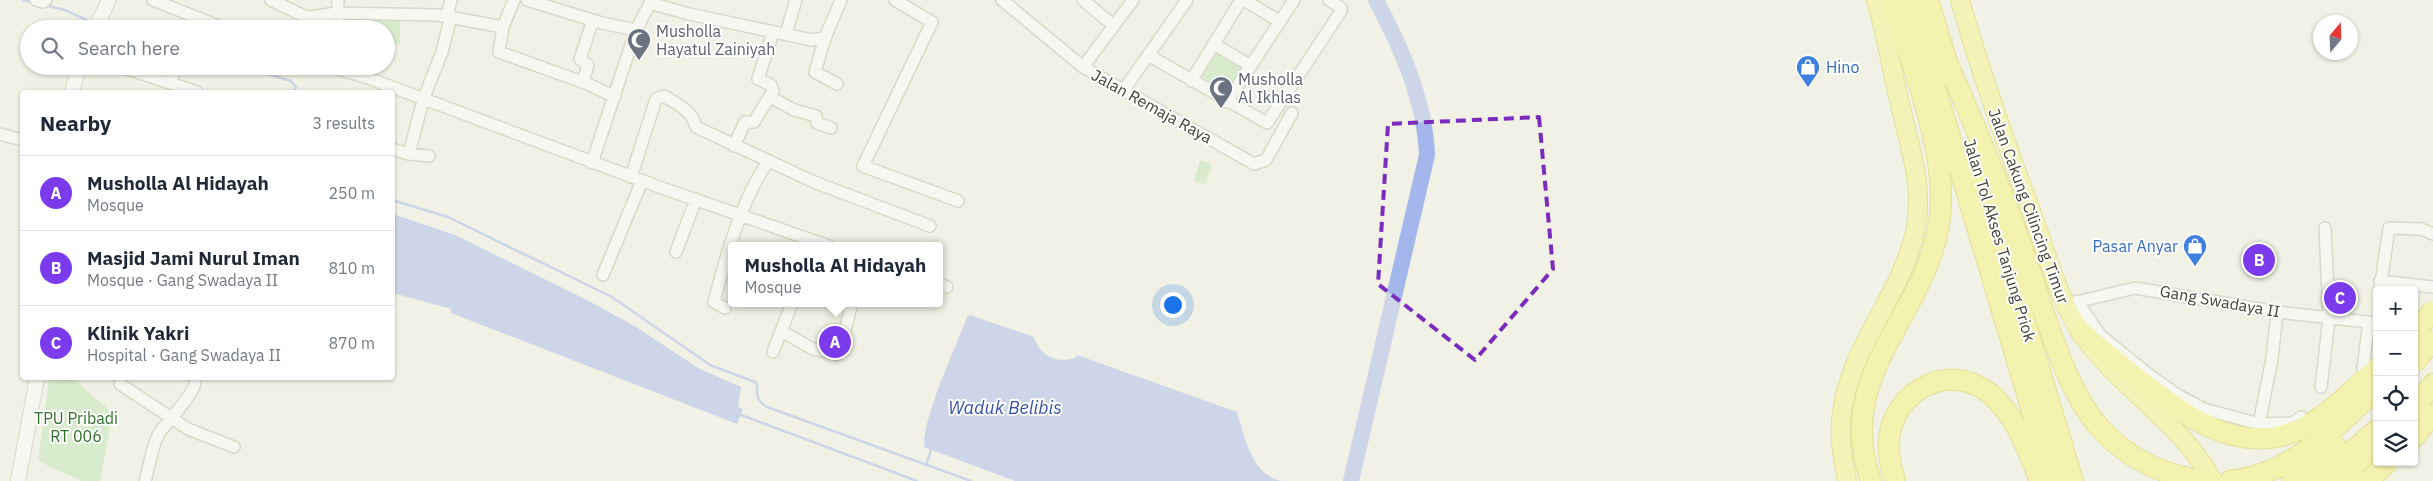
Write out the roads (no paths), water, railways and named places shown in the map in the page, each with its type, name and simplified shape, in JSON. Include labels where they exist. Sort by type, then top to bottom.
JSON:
[{"type":"highway","points":[[1847,481],[1842,450],[1841,423],[1846,388],[1859,355],[1906,264],[1918,212],[1918,183],[1914,162],[1876,0]]},
{"type":"highway","points":[[1871,481],[1863,438],[1868,387],[1882,352],[1929,263],[1938,234],[1941,205],[1936,148],[1892,0]]},
{"type":"highway","name":"Jalan Tol Akses Tanjung Priok","points":[[1909,0],[2052,481]]},
{"type":"highway","name":"Jalan Tol Akses Tanjung Priok","points":[[1928,0],[2073,481]]},
{"type":"highway","name":"Jalan Cakung Cilincing Timur","points":[[1960,0],[2005,143],[2081,332],[2113,371],[2185,440],[2211,481]]},
{"type":"highway","points":[[1947,62],[1996,176],[2065,368],[2090,416],[2110,439],[2138,460],[2168,473],[2211,481]]},
{"type":"highway","points":[[2418,353],[2433,311]]},
{"type":"highway","points":[[2081,332],[2179,410],[2210,428],[2235,437],[2275,437],[2300,429],[2325,413],[2370,368]]},
{"type":"highway","points":[[2418,345],[2426,332]]},
{"type":"highway","points":[[2418,386],[2433,368]]},
{"type":"highway","points":[[1895,481],[1890,460],[1889,439],[1899,408],[1922,387],[1931,383],[1952,379],[1977,386],[2000,404],[2021,436],[2040,481]]},
{"type":"highway","points":[[2418,403],[2433,384]]},
{"type":"highway","points":[[2230,481],[2272,471],[2298,458],[2328,434],[2373,393]]},
{"type":"highway","points":[[2292,481],[2333,448],[2373,409]]},
{"type":"highway","points":[[2418,432],[2433,415]]},
{"type":"highway","points":[[2317,481],[2373,433]]},
{"type":"highway","points":[[2343,481],[2373,454]]},
{"type":"highway","points":[[2368,481],[2383,466]]},
{"type":"street","points":[[36,0],[43,2],[46,0]]},
{"type":"street","points":[[99,20],[109,0]]},
{"type":"street","points":[[153,0],[203,20]]},
{"type":"street","points":[[271,0],[304,16],[312,17],[336,13],[449,16],[503,27]]},
{"type":"street","points":[[336,20],[338,0]]},
{"type":"street","points":[[409,154],[423,100],[442,52],[451,0]]},
{"type":"street","points":[[514,0],[503,27],[499,52],[583,82],[615,98]]},
{"type":"street","points":[[527,0],[593,20],[636,30]]},
{"type":"street","points":[[786,34],[796,0]]},
{"type":"street","points":[[837,84],[815,72],[825,38],[841,0]]},
{"type":"street","points":[[895,0],[932,22],[863,166],[958,201]]},
{"type":"street","name":"Jalan Remaja Raya","points":[[1002,0],[1083,67],[1254,164],[1266,160],[1292,113]]},
{"type":"street","points":[[1083,0],[1114,26]]},
{"type":"street","points":[[1083,67],[1133,0]]},
{"type":"street","points":[[1123,91],[1187,0]]},
{"type":"street","points":[[1191,81],[1242,0],[1280,21]]},
{"type":"street","points":[[1227,102],[1294,0]]},
{"type":"street","points":[[1148,55],[1227,102],[1267,123],[1342,9],[1329,0]]},
{"type":"street","points":[[592,163],[636,30],[650,1],[689,14],[774,32],[812,40],[825,38]]},
{"type":"street","points":[[583,82],[588,65],[580,59],[593,20]]},
{"type":"street","points":[[734,146],[745,122],[754,122],[770,97],[773,88],[758,79],[774,32]]},
{"type":"street","points":[[1214,44],[1251,66]]},
{"type":"street","points":[[73,90],[77,75]]},
{"type":"street","points":[[146,75],[191,90]]},
{"type":"street","points":[[170,83],[173,75]]},
{"type":"street","points":[[358,75],[592,163],[742,214],[809,242]]},
{"type":"street","points":[[604,275],[637,179],[656,99],[659,96],[664,96],[689,112],[694,118],[696,127],[734,146],[822,185],[930,226]]},
{"type":"street","points":[[770,97],[802,113],[816,116],[817,123],[831,128]]},
{"type":"street","points":[[0,134],[20,139]]},
{"type":"street","points":[[395,150],[409,154],[429,156]]},
{"type":"street","points":[[733,242],[757,176],[768,162]]},
{"type":"street","points":[[676,252],[696,199]]},
{"type":"street","points":[[2321,387],[2329,318],[2326,228]]},
{"type":"street","points":[[2433,234],[2420,230],[2389,228],[2380,285],[2433,287]]},
{"type":"street","points":[[725,308],[714,302],[728,258]]},
{"type":"street","name":"Gang Swadaya II","points":[[2070,303],[2136,288],[2277,312],[2373,323]]},
{"type":"street","points":[[2070,303],[2100,335],[2176,394],[2204,409],[2259,424],[2292,423],[2300,417]]},
{"type":"street","points":[[773,352],[791,307]]},
{"type":"street","points":[[782,332],[813,349],[837,354],[851,307]]},
{"type":"street","points":[[2259,424],[2272,359],[2277,312]]},
{"type":"street","points":[[2370,368],[2373,323]]},
{"type":"street","points":[[2418,360],[2426,332]]},
{"type":"street","points":[[18,481],[37,380]]},
{"type":"street","points":[[146,481],[155,442],[161,430],[196,383],[195,380]]},
{"type":"street","points":[[120,384],[188,429],[234,447]]},
{"type":"street","points":[[2382,481],[2386,466]]},
{"type":"water","points":[[395,215],[455,235],[589,301],[636,327],[700,369],[741,387],[738,407],[743,409],[737,424],[451,313],[451,309],[395,294]]},
{"type":"water","name":"Waduk Belibis","points":[[970,315],[1034,337],[1040,349],[1055,359],[1068,360],[1075,358],[1077,355],[1237,412],[1256,463],[1271,477],[1281,481],[1015,481],[924,447],[925,434],[934,401],[967,317]]},
{"type":"waterway","points":[[23,0],[34,3]]},
{"type":"waterway","points":[[1351,481],[1427,155],[1422,115],[1417,95],[1403,55],[1376,0]]},
{"type":"waterway","points":[[44,5],[65,10],[87,20]]},
{"type":"waterway","points":[[272,75],[291,81],[296,87],[295,90]]},
{"type":"waterway","points":[[395,201],[448,217],[612,297],[710,365],[755,382],[758,398],[767,407],[971,481]]},
{"type":"waterway","points":[[741,415],[917,481]]},
{"type":"waterway","points":[[926,465],[931,450]]},
{"type":"place","name":"Musholla Hayatul Zainiyah","points":[[639,61]]},
{"type":"place","name":"Hino","points":[[1808,88]]},
{"type":"place","name":"Musholla Al Ikhlas","points":[[1221,109]]},
{"type":"place","name":"Masjid Jami Nurul Iman","points":[[2259,260]]},
{"type":"place","name":"Pasar Anyar","points":[[2195,267]]},
{"type":"place","name":"Klinik Yakri","points":[[2340,298]]},
{"type":"place","name":"Musholla Al Hidayah","points":[[835,342]]},
{"type":"park label","name":"TPU Pribadi RT 006","points":[[76,427]]}]
